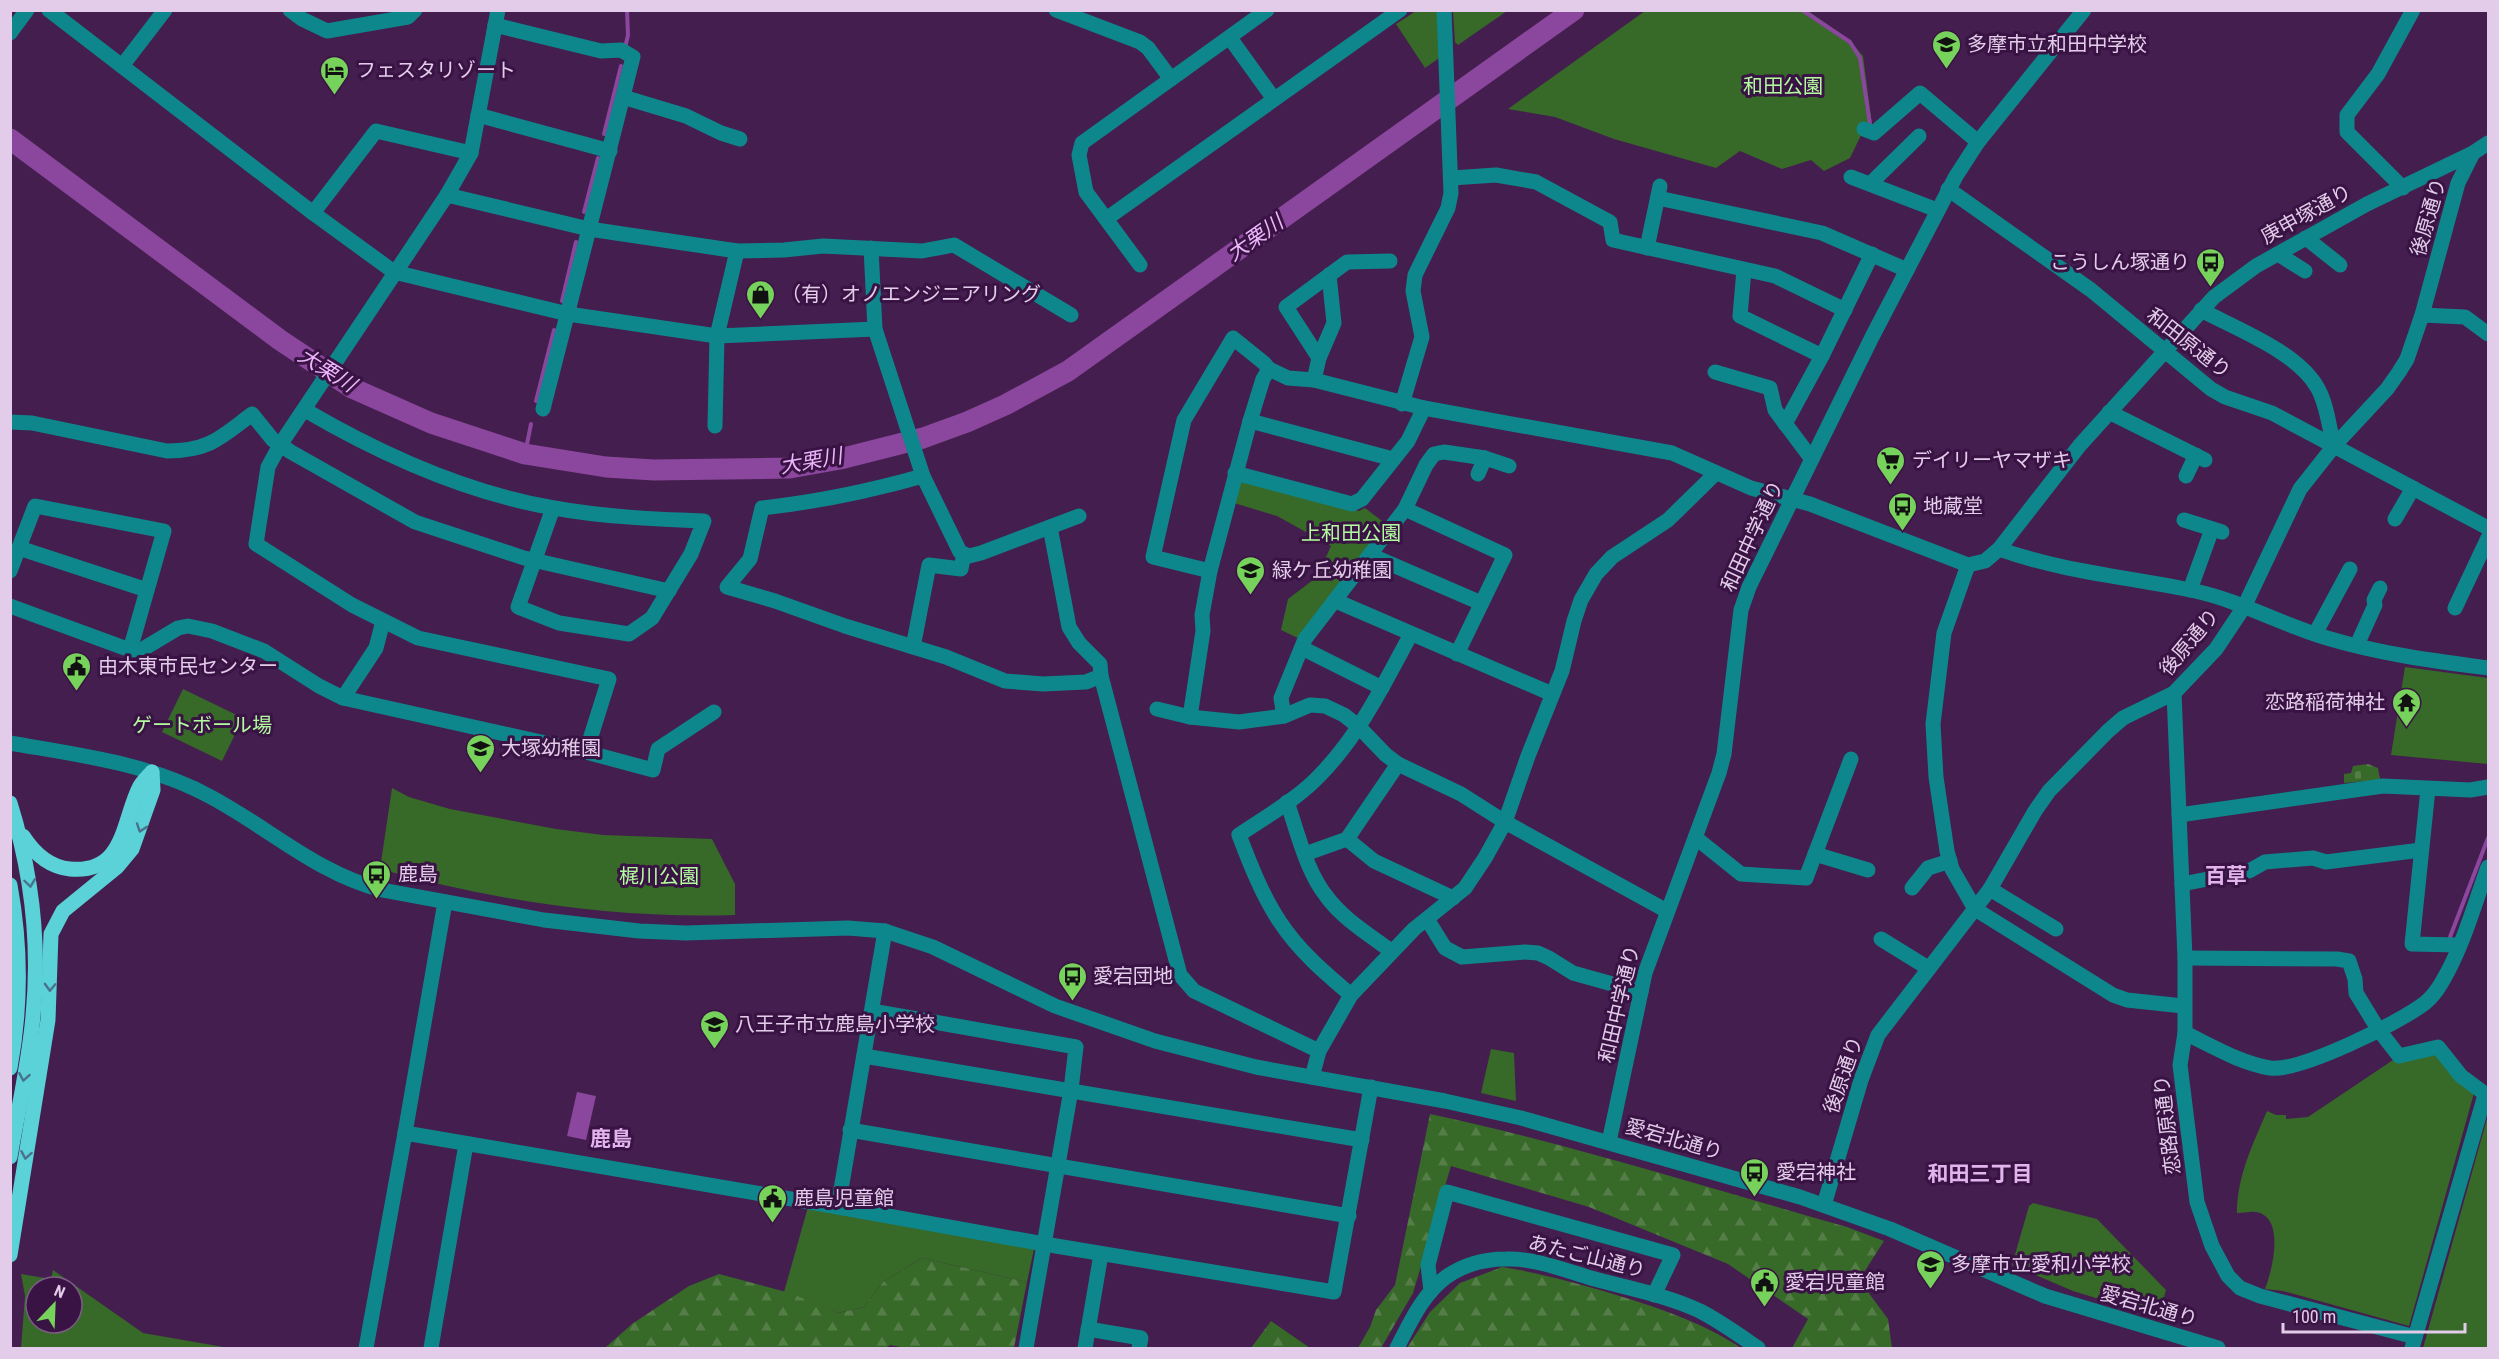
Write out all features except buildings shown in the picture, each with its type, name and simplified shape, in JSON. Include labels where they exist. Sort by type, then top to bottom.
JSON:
[{"type":"main road","points":[[17,825],[30,847],[51,863],[72,869],[93,866],[106,859],[121,841],[140,786],[152,772]]},
{"type":"main road","points":[[10,1255],[48,1020],[53,929],[63,911],[117,867],[132,849],[153,790],[152,772]]},
{"type":"main road","points":[[10,803],[33,899],[35,980],[33,1017],[10,1156]]},
{"type":"main road","points":[[10,885],[17,941],[18,980],[17,1016],[10,1068]]},
{"type":"main road","points":[[33,1017],[39,1076]]},
{"type":"street","points":[[10,33],[27,10]]},
{"type":"street","points":[[49,10],[313,213],[394,272],[568,314],[717,336],[875,329]]},
{"type":"street","points":[[122,66],[165,10]]},
{"type":"street","points":[[291,10],[302,20],[327,30],[408,16],[415,10]]},
{"type":"street","points":[[1056,10],[1140,42],[1148,48],[1171,79]]},
{"type":"street","points":[[1140,266],[1086,192],[1078,155],[1082,143],[1267,10]]},
{"type":"street","points":[[1106,219],[1400,10]]},
{"type":"street","points":[[1402,404],[1422,337],[1413,291],[1415,275],[1449,207],[1452,178],[1444,10]]},
{"type":"street","name":"和田中学通り","points":[[1609,1142],[1653,946],[1696,838],[1724,754],[1741,610],[1749,587],[1811,458],[1948,189],[1978,142],[2084,10]]},
{"type":"street","points":[[2403,188],[2347,132],[2346,123],[2347,115],[2378,74],[2413,10]]},
{"type":"street","points":[[543,409],[633,57],[621,50],[601,51],[496,18],[471,153],[447,195],[280,445],[268,467],[256,544],[382,621],[418,638],[546,667],[609,678],[586,752]]},
{"type":"street","points":[[1230,38],[1274,99]]},
{"type":"street","points":[[1864,129],[1874,133],[1920,93],[1978,142]]},
{"type":"street","points":[[623,97],[686,116],[721,134],[740,139]]},
{"type":"street","points":[[478,115],[610,151]]},
{"type":"street","points":[[313,213],[376,131],[471,153]]},
{"type":"street","points":[[1870,184],[1919,136]]},
{"type":"street","name":"庚申塚通り","points":[[2000,549],[2066,462],[2109,412],[2201,310],[2229,285],[2278,254],[2367,204],[2473,153],[2488,143]]},
{"type":"street","name":"後原通り","points":[[1824,1204],[1861,1080],[1878,1035],[1990,890],[2035,811],[2057,782],[2123,718],[2174,693],[2216,649],[2244,607],[2293,502],[2309,476],[2387,389],[2399,372],[2412,345],[2422,315],[2458,183],[2473,153]]},
{"type":"street","points":[[1452,178],[1496,175],[1536,182],[1610,222],[1613,240],[1775,276],[1845,310]]},
{"type":"street","points":[[1851,177],[1937,210]]},
{"type":"street","name":"和田原通り","points":[[1948,189],[2091,290],[2163,351],[2225,397],[2272,413],[2487,526]]},
{"type":"street","points":[[1647,248],[1659,192],[1822,233],[1906,270]]},
{"type":"street","points":[[447,195],[590,229],[737,251],[823,246],[922,251],[954,245],[1071,315]]},
{"type":"street","points":[[2306,238],[2340,265]]},
{"type":"street","points":[[871,248],[875,329],[923,475],[960,552],[969,556],[981,553],[1079,516]]},
{"type":"street","points":[[715,426],[717,336],[737,251]]},
{"type":"street","points":[[1785,424],[1822,356],[1872,254]]},
{"type":"street","points":[[2278,254],[2305,271]]},
{"type":"street","points":[[1319,358],[1286,307],[1347,262],[1390,261]]},
{"type":"street","points":[[1744,270],[1740,316],[1822,356]]},
{"type":"street","points":[[1314,380],[1319,358],[1334,323],[1329,275]]},
{"type":"street","points":[[2201,310],[2270,347],[2303,368],[2319,389],[2334,446]]},
{"type":"street","points":[[2422,315],[2465,317],[2488,334]]},
{"type":"street","points":[[1210,571],[1153,557],[1184,420],[1233,338],[1269,369],[1288,378],[1314,380],[1402,404],[1672,453],[1751,488],[1792,499],[1968,565],[1985,561],[2000,549],[2056,567],[2190,590],[2244,607],[2315,634],[2357,645],[2436,662],[2488,668]]},
{"type":"street","points":[[1190,717],[1203,631],[1202,615],[1210,571],[1250,420],[1263,379],[1269,369]]},
{"type":"street","points":[[1715,372],[1770,388],[1775,410],[1811,458]]},
{"type":"street","points":[[308,406],[379,450],[436,475],[479,489],[553,508],[618,516],[704,521],[690,554],[652,618],[629,634],[559,623],[518,607],[553,508]]},
{"type":"street","points":[[1235,473],[1352,504],[1362,499],[1408,441],[1424,408]]},
{"type":"street","points":[[2109,412],[2200,458],[2186,476]]},
{"type":"street","points":[[10,422],[32,423],[167,451],[186,451],[200,449],[213,442],[252,414],[280,445],[415,522],[535,561],[669,591]]},
{"type":"street","points":[[1250,420],[1393,459]]},
{"type":"street","points":[[1284,716],[1281,698],[1305,639],[1405,509],[1426,465],[1434,454],[1444,452],[1485,458],[1509,466]]},
{"type":"street","points":[[1478,474],[1485,458]]},
{"type":"street","points":[[1312,1077],[1319,1051],[1351,995],[1391,951],[1465,888],[1505,822],[1562,671],[1577,611],[1586,589],[1596,574],[1612,557],[1668,520],[1716,473]]},
{"type":"street","points":[[923,475],[859,494],[762,508],[750,559],[726,587],[913,647],[1005,681],[1043,684],[1086,682],[1101,676]]},
{"type":"street","points":[[2395,519],[2413,488]]},
{"type":"street","points":[[10,571],[35,506],[164,531],[130,650]]},
{"type":"street","points":[[1405,509],[1505,555],[1457,654]]},
{"type":"street","points":[[2184,519],[2217,531],[2190,590]]},
{"type":"street","points":[[2455,608],[2487,526]]},
{"type":"street","points":[[1050,527],[1069,627],[1079,643],[1100,664],[1101,676],[1180,975],[1194,991],[1319,1051]]},
{"type":"street","points":[[19,548],[147,590]]},
{"type":"street","points":[[913,647],[929,565],[961,569],[964,554]]},
{"type":"street","points":[[1370,555],[1482,603]]},
{"type":"street","points":[[1968,565],[1944,633],[1933,724],[1936,777],[1950,861],[1968,900],[1975,909],[2113,995],[2127,1000],[2183,1006]]},
{"type":"street","points":[[2315,634],[2338,582],[2350,569]]},
{"type":"street","points":[[2357,645],[2380,588]]},
{"type":"street","points":[[1336,601],[1552,694]]},
{"type":"street","points":[[10,606],[130,650],[143,649],[178,628],[188,626],[212,631],[264,651],[343,699],[586,752],[653,770],[658,749],[714,712]]},
{"type":"street","points":[[343,699],[376,648],[382,621]]},
{"type":"street","points":[[1351,995],[1306,955],[1280,922],[1247,857],[1239,835],[1287,802],[1320,775],[1358,726],[1382,688],[1411,634]]},
{"type":"street","points":[[1302,648],[1382,688]]},
{"type":"street","name":"恋路原通り","points":[[2174,693],[2185,958],[2183,1006],[2185,1033],[2180,1065],[2197,1202],[2212,1246],[2229,1276],[2240,1288],[2413,1343]]},
{"type":"street","points":[[1157,709],[1190,717],[1239,722],[1284,716],[1310,705],[1325,706],[1344,715],[1358,726],[1398,764],[1461,794],[1505,822],[1667,911]]},
{"type":"street","name":"愛宕北通り","points":[[11,743],[113,762],[152,772],[210,796],[301,855],[336,874],[365,885],[544,920],[639,931],[686,933],[848,928],[885,931],[933,947],[1023,992],[1118,1029],[1228,1061],[1485,1110],[1609,1142],[1824,1204],[1890,1229],[2045,1296],[2217,1348]]},
{"type":"street","points":[[1696,838],[1742,874],[1806,878],[1851,759]]},
{"type":"street","points":[[1305,854],[1347,839],[1398,764]]},
{"type":"street","points":[[2179,815],[2383,786],[2470,790],[2488,787]]},
{"type":"street","points":[[2428,789],[2412,944],[2459,945]]},
{"type":"street","points":[[1287,802],[1305,854],[1326,897],[1391,951]]},
{"type":"street","points":[[1347,839],[1374,861],[1453,898]]},
{"type":"street","points":[[2182,884],[2249,871],[2265,862],[2313,858],[2326,862],[2421,850]]},
{"type":"street","points":[[1815,854],[1868,870]]},
{"type":"street","points":[[1912,888],[1928,868],[1950,861]]},
{"type":"street","points":[[2185,1033],[2243,1061],[2272,1068],[2301,1064],[2409,1014],[2428,1001],[2442,983],[2488,867]]},
{"type":"street","points":[[1990,890],[2056,929]]},
{"type":"street","points":[[366,1348],[445,902]]},
{"type":"street","points":[[1427,919],[1445,948],[1462,957],[1538,953],[1573,973],[1641,992]]},
{"type":"street","points":[[838,1207],[885,931]]},
{"type":"street","points":[[1881,939],[1928,968]]},
{"type":"street","points":[[2185,958],[2337,958],[2349,961],[2355,979],[2356,993],[2378,1029],[2400,1056],[2438,1047],[2461,1076],[2487,1095],[2413,1343]]},
{"type":"street","points":[[872,1011],[1076,1047],[1071,1090],[1026,1348]]},
{"type":"street","points":[[864,1056],[1362,1140]]},
{"type":"street","points":[[405,1133],[1101,1254],[1334,1292],[1371,1088]]},
{"type":"street","points":[[850,1130],[1349,1216]]},
{"type":"street","points":[[431,1348],[466,1143]]},
{"type":"street","points":[[1431,1291],[1428,1266],[1447,1192],[1673,1255],[1654,1295]]},
{"type":"street","points":[[1085,1348],[1101,1254]]},
{"type":"street","name":"あたご山通り","points":[[1397,1348],[1417,1310],[1431,1291],[1446,1277],[1467,1266],[1486,1260],[1508,1258],[1536,1263],[1654,1295],[1698,1311],[1758,1348]]},
{"type":"street","points":[[1088,1329],[1140,1338],[1139,1348]]},
{"type":"green space","points":[[1453,10],[1507,11],[1458,45],[1455,42]]},
{"type":"green space","name":"和田公園","points":[[1807,10],[1849,40],[1863,56],[1872,125],[1864,129],[1850,158],[1824,171],[1811,160],[1782,169],[1740,151],[1716,168],[1614,139],[1555,117],[1508,109],[1645,11]]},
{"type":"green space","points":[[1416,11],[1439,11],[1442,56],[1425,68],[1396,24]]},
{"type":"green space","name":"上和田公園","points":[[1243,481],[1359,511],[1365,508],[1386,524],[1300,639],[1281,630],[1288,599],[1317,577],[1331,546],[1277,516],[1234,503],[1238,483]]},
{"type":"green space","points":[[2405,667],[2488,678],[2488,764],[2391,755]]},
{"type":"green space","name":"ゲートボール場","points":[[183,689],[243,718],[222,761],[162,732]]},
{"type":"green space","points":[[2368,764],[2378,768],[2380,780],[2344,783],[2344,774],[2351,773],[2353,766]]},
{"type":"green space","name":"梶川公園","points":[[392,788],[409,797],[450,809],[556,829],[603,835],[712,839],[735,884],[735,915],[646,914],[556,906],[467,890],[380,869]]},
{"type":"green space","points":[[1491,1049],[1514,1053],[1516,1101],[1481,1093]]},
{"type":"green space","points":[[2438,1052],[2474,1093],[2409,1326],[2283,1291],[2265,1289],[2273,1258],[2274,1234],[2271,1224],[2265,1216],[2256,1212],[2237,1213],[2243,1173],[2267,1111],[2276,1115],[2286,1115],[2286,1119],[2308,1117],[2396,1058]]},
{"type":"green space","points":[[1430,1114],[1639,1167],[1847,1227],[1884,1241],[1859,1280],[1888,1319],[1892,1348],[1792,1348],[1808,1319],[1728,1264],[1589,1207],[1451,1166],[1413,1293],[1381,1348],[1358,1348],[1370,1327],[1376,1310],[1395,1285]]},
{"type":"green space","points":[[2488,1115],[2488,1348],[2423,1348]]},
{"type":"green space","points":[[2033,1203],[2097,1219],[2166,1290],[2158,1317],[2073,1291],[2012,1265],[2029,1206]]},
{"type":"green space","points":[[808,1207],[1034,1249],[1027,1282],[922,1258],[883,1282],[864,1307],[838,1313],[784,1292]]},
{"type":"green space","points":[[922,1258],[1027,1282],[1014,1348],[906,1348],[890,1345],[886,1348],[605,1348],[632,1324],[689,1286],[719,1274],[790,1293],[838,1313],[864,1307],[883,1282]]},
{"type":"green space","points":[[1502,1267],[1570,1282],[1644,1304],[1694,1322],[1741,1348],[1407,1348],[1430,1312],[1460,1283]]},
{"type":"green space","points":[[21,1274],[27,1275],[24,1275],[24,1290]]},
{"type":"green space","points":[[84,1292],[143,1333],[229,1348],[21,1348],[24,1309],[24,1335],[84,1335]]},
{"type":"green space","points":[[1271,1321],[1310,1348],[1251,1348]]},
{"type":"shaded area","points":[[577,1092],[596,1096],[586,1140],[567,1136]]},
{"type":"waterway","points":[[625,48],[628,35],[627,10]]},
{"type":"waterway","name":"大栗川","points":[[10,139],[280,340],[352,388],[431,423],[525,454],[606,467],[654,470],[790,468],[840,459],[923,438],[1005,405],[1068,371],[1574,10]]},
{"type":"waterway","points":[[1802,10],[1850,42],[1860,58],[1870,124]]},
{"type":"waterway","points":[[604,134],[621,66]]},
{"type":"waterway","points":[[584,212],[598,158]]},
{"type":"waterway","points":[[562,301],[576,242]]},
{"type":"waterway","points":[[536,401],[554,330]]},
{"type":"waterway","points":[[525,454],[531,424]]},
{"type":"waterway","points":[[2450,937],[2488,838]]},
{"type":"place","name":"多摩市立和田中学校","points":[[1946,70]]},
{"type":"place","name":"フェスタリゾート","points":[[335,96]]},
{"type":"place","name":"こうしん塚通り","points":[[2211,288]]},
{"type":"place","name":"（有）オノエンジニアリング","points":[[760,320]]},
{"type":"place","name":"デイリーヤマザキ","points":[[1891,486]]},
{"type":"place","name":"地蔵堂","points":[[1902,532]]},
{"type":"place","name":"緑ケ丘幼稚園","points":[[1251,596]]},
{"type":"place","name":"由木東市民センター","points":[[77,692]]},
{"type":"place","name":"恋路稲荷神社","points":[[2406,728]]},
{"type":"place","name":"大塚幼稚園","points":[[480,774]]},
{"type":"place","name":"鹿島","points":[[377,900]]},
{"type":"place","name":"愛宕団地","points":[[1072,1002]]},
{"type":"place","name":"八王子市立鹿島小学校","points":[[714,1050]]},
{"type":"place","name":"愛宕神社","points":[[1755,1198]]},
{"type":"place","name":"鹿島児童館","points":[[773,1224]]},
{"type":"place","name":"多摩市立愛和小学校","points":[[1930,1290]]},
{"type":"place","name":"愛宕児童館","points":[[1764,1308]]},
{"type":"district","name":"百草","points":[[2226,876]]},
{"type":"district","name":"鹿島","points":[[611,1139]]},
{"type":"district","name":"和田三丁目","points":[[1980,1174]]}]
